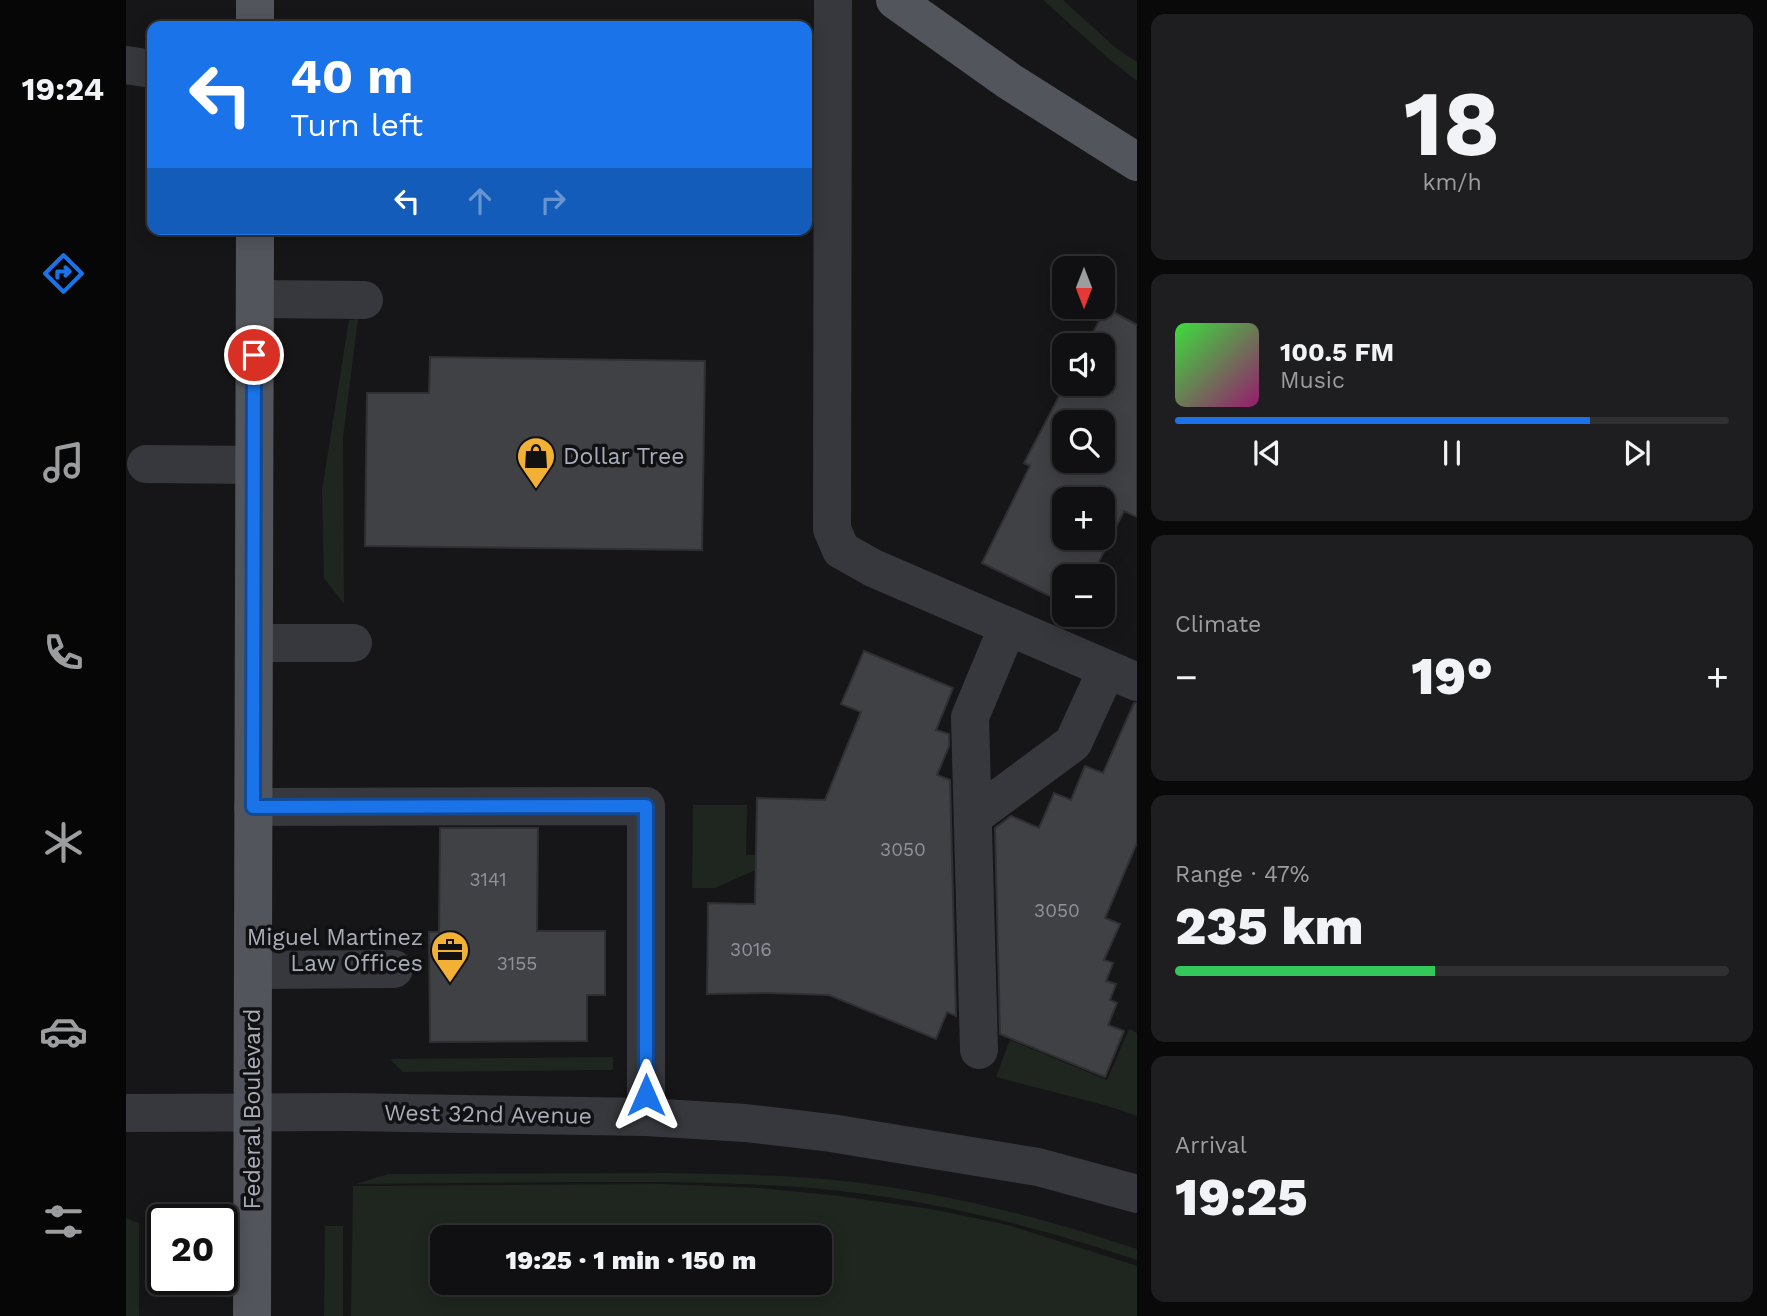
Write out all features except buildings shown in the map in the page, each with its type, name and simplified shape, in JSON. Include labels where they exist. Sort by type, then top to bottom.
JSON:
[{"type":"main road","points":[[255,0],[255,21]]},
{"type":"main road","points":[[895,0],[1009,81],[1137,162]]},
{"type":"main road","name":"Federal Boulevard","points":[[252,1316],[255,235]]},
{"type":"street","points":[[834,0],[832,529],[841,550],[862,563],[1122,675],[1073,743],[973,817]]},
{"type":"street","points":[[126,65],[147,68]]},
{"type":"street","points":[[255,299],[364,300]]},
{"type":"street","points":[[146,464],[254,465]]},
{"type":"street","points":[[979,1050],[970,717],[1008,626]]},
{"type":"street","points":[[254,643],[353,643]]},
{"type":"street","points":[[253,807],[646,806],[646,1117]]},
{"type":"street","points":[[253,970],[394,969]]},
{"type":"street","name":"West 32nd Avenue","points":[[126,1113],[345,1112],[646,1117],[745,1123],[843,1135],[1038,1167],[1137,1194]]},
{"type":"shaded area","points":[[1043,0],[1063,0],[1117,49],[1137,62],[1137,81],[1109,59]]},
{"type":"shaded area","points":[[358,319],[343,437],[344,604],[324,578],[322,490],[349,320]]},
{"type":"shaded area","points":[[693,805],[747,805],[746,855],[762,855],[762,867],[715,888],[692,888]]},
{"type":"shaded area","points":[[1129,1029],[1137,1033],[1137,1116],[996,1077],[1010,1040],[1107,1080]]},
{"type":"shaded area","points":[[613,1057],[613,1070],[403,1072],[390,1059]]},
{"type":"shaded area","points":[[667,1173],[806,1178],[925,1193],[1032,1217],[1137,1249],[1137,1260],[958,1210],[820,1189],[678,1182],[356,1184],[388,1174]]},
{"type":"shaded area","points":[[660,1184],[760,1188],[839,1196],[931,1209],[1008,1225],[1137,1266],[1137,1316],[351,1316],[353,1186]]},
{"type":"shaded area","points":[[126,1218],[139,1223],[139,1316],[126,1316]]},
{"type":"shaded area","points":[[325,1226],[343,1226],[343,1316],[324,1316]]},
{"type":"place","name":"Dollar Tree","points":[[536,490]]},
{"type":"place","name":"Miguel Martinez Law Offices","points":[[450,984]]},
{"type":"route","points":[[254,355],[253,807],[646,806],[646,1095]]}]
